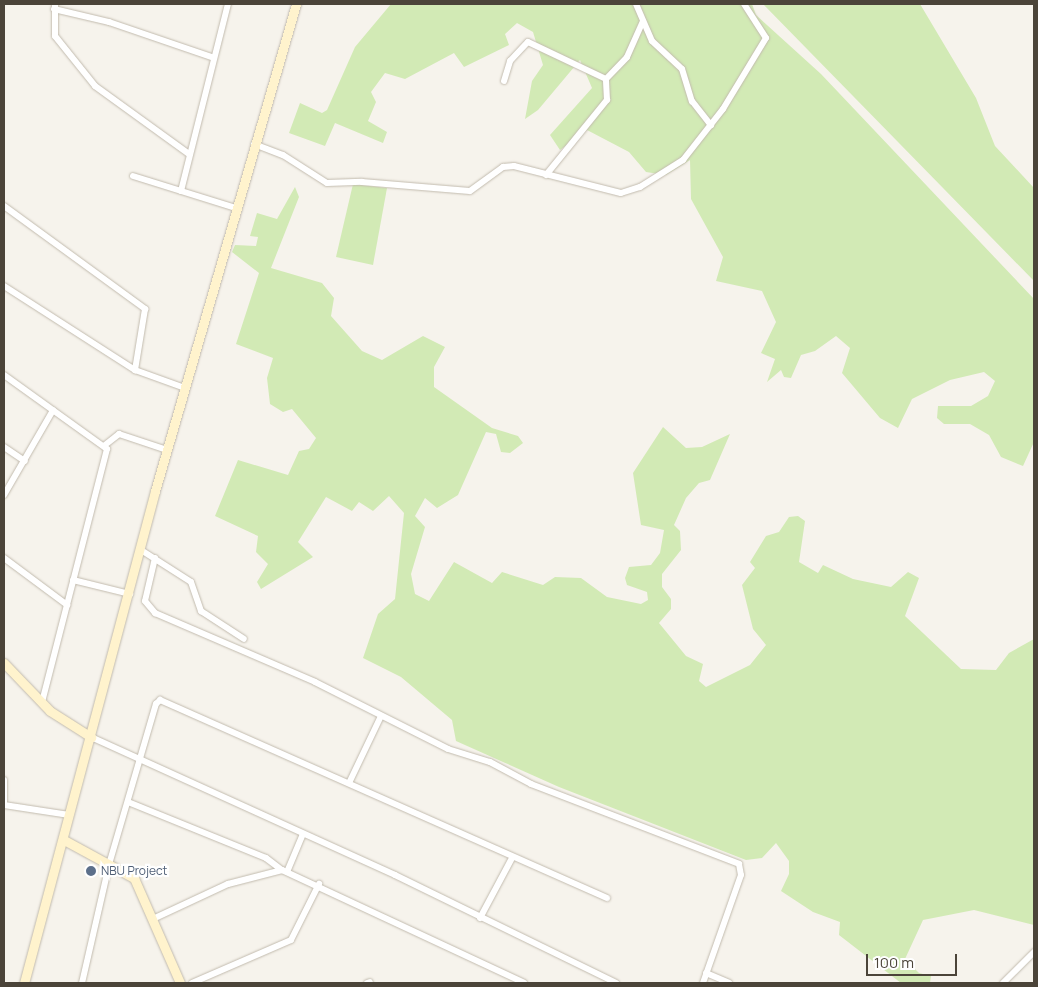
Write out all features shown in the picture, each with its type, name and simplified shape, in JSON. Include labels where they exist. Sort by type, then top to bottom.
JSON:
[{"type":"street","points":[[181,191],[228,4]]},
{"type":"street","points":[[24,983],[130,594],[167,450],[253,144],[296,4]]},
{"type":"street","points":[[636,4],[643,22],[658,48],[682,69],[692,101],[711,125]]},
{"type":"street","points":[[253,144],[284,155],[327,183],[362,182],[470,191],[503,167],[518,166],[546,175],[620,193],[640,187],[683,160],[711,125],[766,38],[744,4]]},
{"type":"street","points":[[190,154],[95,86],[60,45],[53,27],[54,6],[109,22],[214,58]]},
{"type":"street","points":[[546,175],[607,100],[606,79],[627,57],[643,22]]},
{"type":"street","points":[[504,81],[510,61],[528,42],[606,79]]},
{"type":"street","points":[[133,176],[236,208]]},
{"type":"street","points":[[4,206],[141,303],[147,315],[135,370]]},
{"type":"street","points":[[4,286],[135,370],[185,388]]},
{"type":"street","points":[[4,375],[105,445],[107,453],[42,703]]},
{"type":"street","points":[[4,495],[26,461],[54,410]]},
{"type":"street","points":[[105,445],[119,434],[167,450]]},
{"type":"street","points":[[4,447],[26,461]]},
{"type":"street","points":[[141,550],[191,582],[208,618],[244,639]]},
{"type":"street","points":[[4,558],[67,604]]},
{"type":"street","points":[[155,558],[145,601],[155,613],[315,682],[381,716],[531,784],[738,864],[741,875],[703,983]]},
{"type":"street","points":[[73,580],[130,594]]},
{"type":"street","points":[[4,663],[42,703],[91,737],[303,834],[616,983]]},
{"type":"street","points":[[82,983],[110,861],[139,759],[156,704],[167,701],[350,781],[512,858],[606,898]]},
{"type":"street","points":[[350,781],[381,716]]},
{"type":"street","points":[[4,780],[4,805],[69,815]]},
{"type":"street","points":[[128,802],[266,858],[284,871],[319,884],[524,983]]},
{"type":"street","points":[[155,918],[228,884],[284,871],[303,834]]},
{"type":"street","points":[[64,840],[110,861],[134,878],[155,918],[180,983]]},
{"type":"street","points":[[480,918],[512,858]]},
{"type":"street","points":[[192,983],[288,943],[319,884]]},
{"type":"street","points":[[1003,983],[1034,952]]},
{"type":"street","points":[[706,973],[729,983]]},
{"type":"green space","points":[[391,4],[752,4],[756,15],[821,74],[1034,299],[1034,442],[1023,466],[1001,457],[989,435],[970,424],[944,424],[937,418],[938,406],[971,406],[988,396],[995,381],[984,372],[950,380],[912,399],[898,428],[880,418],[842,373],[850,348],[836,336],[815,351],[801,355],[791,378],[784,377],[781,370],[767,382],[775,359],[761,353],[776,322],[762,291],[716,281],[723,257],[691,199],[690,160],[666,175],[646,172],[629,152],[587,130],[560,150],[550,135],[592,88],[580,60],[538,110],[525,119],[532,81],[543,65],[533,32],[517,23],[505,34],[509,45],[464,67],[454,53],[405,79],[385,73],[371,92],[376,102],[368,121],[387,132],[383,143],[335,123],[325,146],[289,133],[300,103],[322,113],[327,110],[355,47]]},
{"type":"green space","points":[[763,4],[920,4],[976,98],[995,146],[1034,188],[1034,281]]},
{"type":"green space","points":[[353,184],[387,188],[373,265],[336,257]]},
{"type":"green space","points":[[295,187],[299,197],[271,268],[322,283],[334,298],[331,316],[362,351],[382,360],[423,336],[445,347],[434,367],[434,387],[492,428],[518,436],[523,443],[510,453],[501,452],[496,434],[486,432],[458,495],[437,508],[425,498],[415,516],[425,527],[411,574],[415,594],[429,601],[454,562],[492,583],[502,572],[543,585],[555,577],[581,578],[607,597],[641,604],[648,600],[647,592],[627,585],[625,578],[629,567],[651,565],[660,553],[664,530],[641,525],[633,473],[663,427],[686,448],[702,447],[730,434],[710,480],[699,483],[686,498],[674,525],[680,531],[681,550],[662,574],[662,587],[671,599],[671,609],[659,623],[686,656],[703,664],[699,681],[706,687],[750,665],[766,645],[753,629],[742,585],[755,568],[750,562],[766,536],[779,532],[789,517],[798,516],[805,521],[799,562],[818,573],[823,565],[853,579],[891,587],[908,572],[919,578],[905,616],[961,669],[996,670],[1009,653],[1034,639],[1034,925],[974,910],[923,920],[905,959],[919,973],[931,976],[930,983],[901,983],[839,935],[840,922],[813,912],[781,891],[789,874],[789,861],[776,843],[762,858],[746,860],[559,787],[456,741],[452,720],[401,677],[363,658],[378,614],[395,599],[404,513],[389,496],[373,511],[359,502],[352,511],[326,497],[298,542],[313,557],[261,589],[257,582],[268,564],[256,552],[258,536],[215,516],[238,460],[288,475],[299,451],[309,449],[316,438],[292,409],[283,412],[270,404],[267,378],[273,358],[236,344],[259,273],[232,252],[235,245],[256,246],[258,237],[250,236],[257,213],[277,219]]},
{"type":"place","name":"NBU Project","points":[[91,871]]}]
